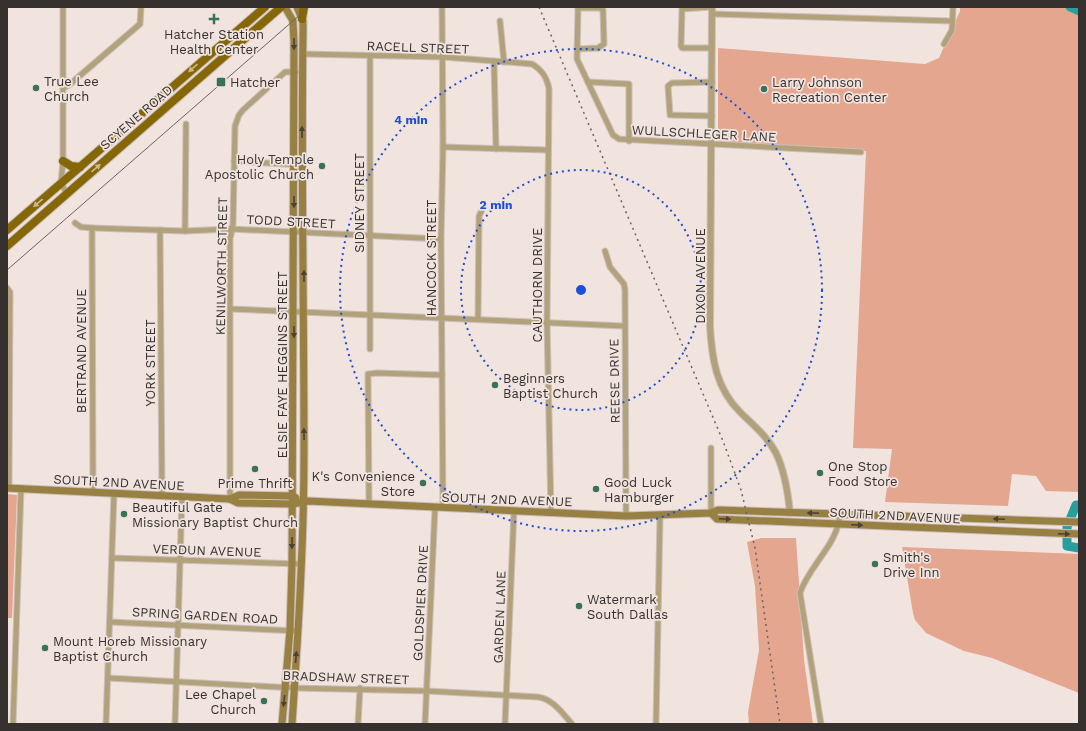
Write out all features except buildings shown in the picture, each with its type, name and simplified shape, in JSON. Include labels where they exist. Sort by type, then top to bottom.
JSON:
[{"type":"main road","name":"SCYENE ROAD","points":[[7,230],[265,7]]},
{"type":"main road","name":"SCYENE ROAD","points":[[7,246],[281,7]]},
{"type":"main road","name":"ELSIE FAYE HEGGINS STREET","points":[[282,724],[290,630],[294,454],[294,72],[293,26],[291,17],[285,7]]},
{"type":"main road","name":"ELSIE FAYE HEGGINS STREET","points":[[292,724],[298,631],[304,453],[302,365],[304,313],[302,165],[303,54],[302,19],[297,7]]},
{"type":"main road","points":[[302,19],[304,7]]},
{"type":"main road","points":[[175,99],[182,87],[181,79]]},
{"type":"main road","points":[[63,161],[71,166],[80,167]]},
{"type":"main road","points":[[294,454],[304,453]]},
{"type":"main road","name":"SOUTH 2ND AVENUE","points":[[8,488],[230,499],[238,503],[293,504],[303,501],[626,516],[711,513],[718,510],[1079,522]]},
{"type":"main road","name":"SOUTH 2ND AVENUE","points":[[230,499],[239,495],[293,496],[303,501]]},
{"type":"main road","name":"SOUTH 2ND AVENUE","points":[[711,513],[717,519],[1079,534]]},
{"type":"main road","points":[[1018,532],[1019,520]]},
{"type":"street","points":[[63,7],[63,161],[61,183],[67,194]]},
{"type":"street","points":[[63,88],[69,85],[140,24],[141,7]]},
{"type":"street","name":"HANCOCK STREET","points":[[442,7],[443,147],[441,239],[443,508]]},
{"type":"street","points":[[944,44],[952,30],[953,7]]},
{"type":"street","points":[[577,49],[598,48],[604,44],[603,10],[600,8],[578,8]]},
{"type":"street","name":"WULLSCHLEGER LANE","points":[[578,8],[577,59],[613,135],[619,140],[861,152]]},
{"type":"street","points":[[712,48],[682,48],[682,9],[712,9],[952,21]]},
{"type":"street","name":"DIXON AVENUE","points":[[712,9],[710,327],[713,360],[721,386],[729,400],[766,438],[776,453],[786,483],[790,522]]},
{"type":"street","points":[[500,21],[504,62]]},
{"type":"street","name":"RACELL STREET","points":[[303,54],[443,58],[532,64]]},
{"type":"street","name":"SIDNEY STREET","points":[[370,57],[370,349]]},
{"type":"street","points":[[494,62],[496,149]]},
{"type":"street","name":"CAUTHORN DRIVE","points":[[532,64],[540,68],[544,74],[549,89],[547,150],[547,323],[551,513]]},
{"type":"street","name":"KENILWORTH STREET","points":[[230,499],[231,229],[233,224],[235,126],[239,115],[285,72],[302,72]]},
{"type":"street","points":[[588,82],[629,84],[629,141]]},
{"type":"street","points":[[712,82],[672,83],[668,86],[670,116],[712,116]]},
{"type":"street","points":[[185,231],[186,124]]},
{"type":"street","points":[[443,147],[547,150]]},
{"type":"street","points":[[234,162],[302,165]]},
{"type":"street","points":[[478,319],[479,216],[484,206]]},
{"type":"street","points":[[75,223],[81,227],[92,228]]},
{"type":"street","name":"TODD STREET","points":[[92,228],[185,231],[231,229],[441,239]]},
{"type":"street","name":"BERTRAND AVENUE","points":[[92,228],[92,492]]},
{"type":"street","name":"YORK STREET","points":[[160,230],[162,496]]},
{"type":"street","name":"REESE DRIVE","points":[[604,251],[610,267],[624,284],[626,516]]},
{"type":"street","points":[[7,288],[10,292],[8,488]]},
{"type":"street","points":[[231,309],[624,326]]},
{"type":"street","points":[[369,504],[368,374],[377,372],[442,375]]},
{"type":"street","points":[[711,448],[711,513]]},
{"type":"street","points":[[12,724],[21,488]]},
{"type":"street","points":[[106,724],[114,493]]},
{"type":"street","points":[[175,724],[182,497]]},
{"type":"street","name":"GOLDSPIER DRIVE","points":[[425,724],[435,508]]},
{"type":"street","name":"GARDEN LANE","points":[[505,724],[514,511]]},
{"type":"street","points":[[821,724],[800,594],[804,580],[825,552],[839,524],[840,514]]},
{"type":"street","points":[[656,724],[660,516]]},
{"type":"street","name":"VERDUN AVENUE","points":[[112,558],[300,564]]},
{"type":"street","name":"SPRING GARDEN ROAD","points":[[110,622],[298,631]]},
{"type":"street","name":"BRADSHAW STREET","points":[[108,678],[294,688],[360,688],[427,691],[544,698],[572,724]]},
{"type":"street","points":[[358,724],[360,688]]},
{"type":"shaded area","points":[[960,7],[1079,7],[1079,492],[1046,491],[1036,476],[1012,474],[1008,506],[885,502],[892,449],[853,448],[866,151],[718,142],[718,48],[925,64],[939,58],[960,11]]},
{"type":"shaded area","points":[[7,494],[17,495],[12,618],[7,618]]},
{"type":"shaded area","points":[[761,538],[796,538],[804,660],[813,724],[749,724],[748,712],[759,650],[755,586],[747,542]]},
{"type":"shaded area","points":[[902,547],[1079,554],[1079,693],[992,658],[964,651],[926,633],[915,620],[913,613]]},
{"type":"waterway","points":[[1070,7],[1079,11]]},
{"type":"waterway","points":[[1079,505],[1076,505],[1067,527],[1067,546],[1079,548]]},
{"type":"tram line","points":[[7,270],[309,7]]},
{"type":"railway","points":[[539,7],[723,441],[741,490],[755,548],[780,724]]},
{"type":"place","name":"Hatcher Station Health Center","points":[[214,19]]},
{"type":"place","name":"Hatcher","points":[[221,82]]},
{"type":"place","name":"True Lee Church","points":[[36,88]]},
{"type":"place","name":"Larry Johnson Recreation Center","points":[[764,89]]},
{"type":"place","name":"Holy Temple Apostolic Church","points":[[322,166]]},
{"type":"place","name":"Beginners Baptist Church","points":[[495,385]]},
{"type":"place","name":"Prime Thrift","points":[[255,469]]},
{"type":"place","name":"One Stop Food Store","points":[[820,473]]},
{"type":"place","name":"K's Convenience Store","points":[[423,483]]},
{"type":"place","name":"Good Luck Hamburger","points":[[596,489]]},
{"type":"place","name":"Beautiful Gate Missionary Baptist Church","points":[[124,514]]},
{"type":"place","name":"Smith's Drive Inn","points":[[875,564]]},
{"type":"place","name":"Watermark South Dallas","points":[[579,606]]},
{"type":"place","name":"Mount Horeb Missionary Baptist Church","points":[[45,648]]},
{"type":"place","name":"Lee Chapel Church","points":[[264,701]]}]
